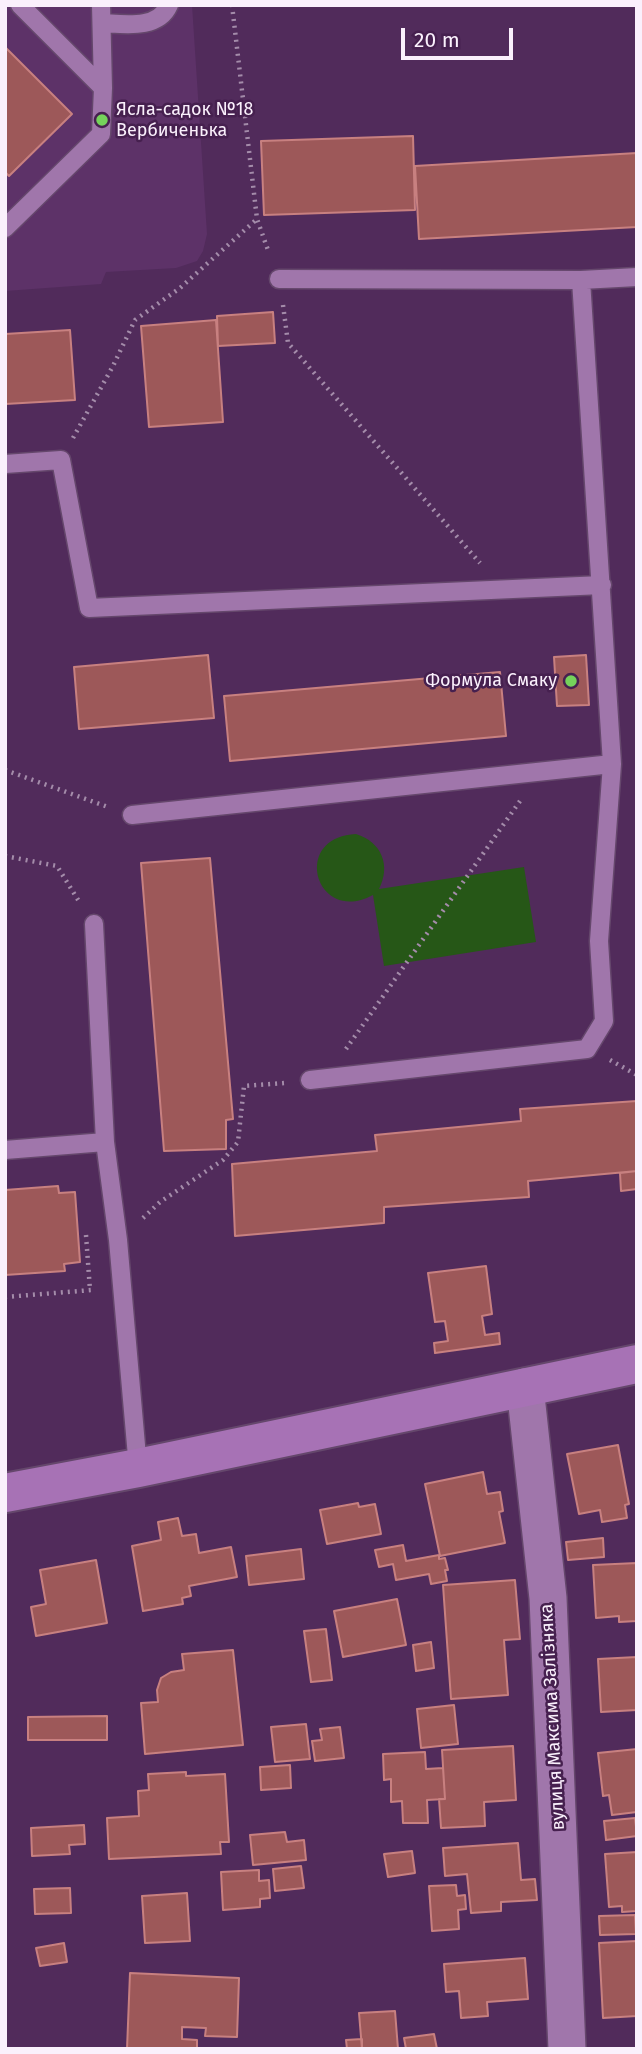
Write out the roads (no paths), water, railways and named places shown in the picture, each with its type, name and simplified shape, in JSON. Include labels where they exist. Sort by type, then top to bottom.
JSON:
[{"type":"main road","points":[[5,1493],[138,1468],[637,1364]]},
{"type":"street","name":"вулиця Максима Залізняка","points":[[525,1387],[548,1598],[568,2049]]},
{"type":"lane","points":[[20,5],[103,88]]},
{"type":"lane","points":[[5,228],[101,134],[102,14],[146,23],[159,19],[169,5]]},
{"type":"lane","points":[[279,279],[581,280],[637,277]]},
{"type":"lane","points":[[317,1079],[587,1049],[604,1021],[599,942],[612,764],[581,280]]},
{"type":"lane","points":[[5,464],[61,460],[89,608],[601,585]]},
{"type":"lane","points":[[132,815],[612,764]]},
{"type":"lane","points":[[94,924],[105,1142],[118,1240],[138,1468]]},
{"type":"lane","points":[[5,1150],[105,1142]]},
{"type":"place","name":"Ясла-садок №18 Вербиченька","points":[[102,120]]},
{"type":"place","name":"Формула Смаку","points":[[571,681]]}]
